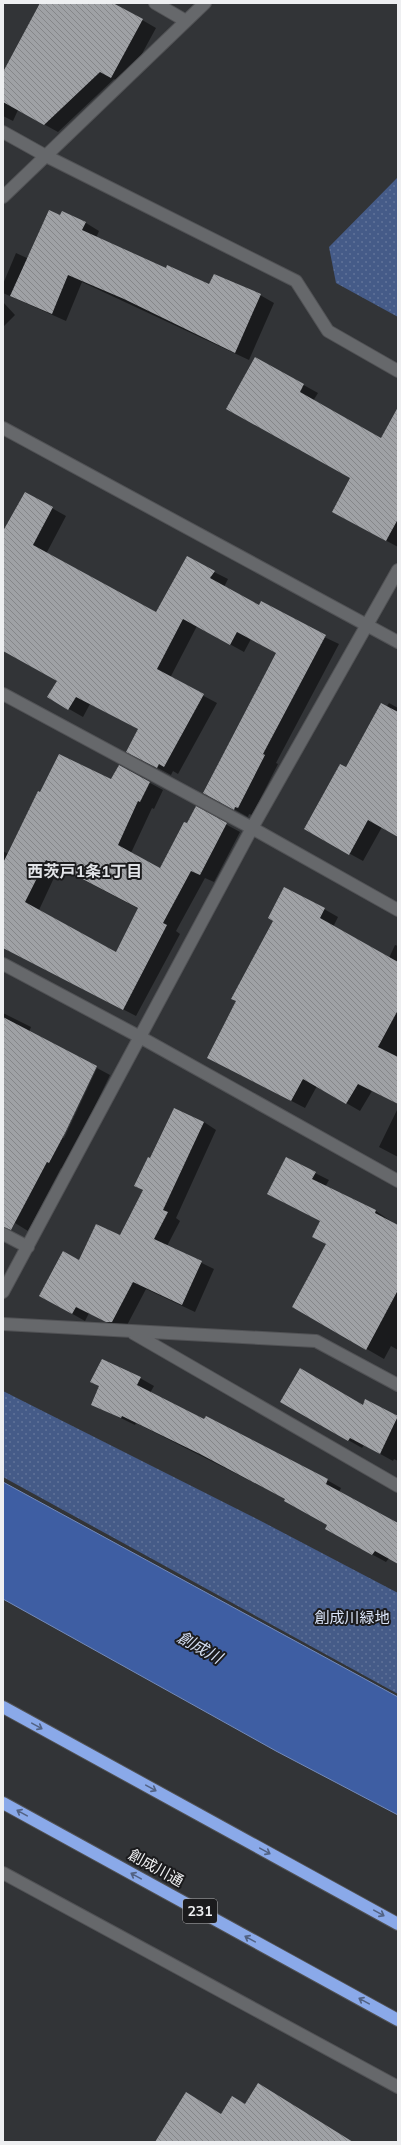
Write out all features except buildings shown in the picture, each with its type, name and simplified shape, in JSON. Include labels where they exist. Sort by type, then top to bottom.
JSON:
[{"type":"highway","points":[[3,1707],[398,1924]]},
{"type":"highway","name":"創成川通","points":[[3,1803],[398,2020]]},
{"type":"street","points":[[155,3],[186,21]]},
{"type":"street","points":[[3,197],[205,3]]},
{"type":"street","points":[[3,132],[46,156],[296,281],[328,332],[398,371]]},
{"type":"street","points":[[3,428],[398,642]]},
{"type":"street","points":[[3,1292],[252,828],[368,626],[398,570]]},
{"type":"street","points":[[3,694],[252,828],[398,910]]},
{"type":"street","points":[[3,964],[140,1037],[398,1180]]},
{"type":"street","points":[[3,1234],[28,1247]]},
{"type":"street","points":[[3,1324],[316,1341],[398,1385]]},
{"type":"street","points":[[130,1331],[398,1486]]},
{"type":"street","points":[[3,1873],[398,2087]]},
{"type":"green space","points":[[398,177],[398,317],[336,283],[329,247]]},
{"type":"green space","name":"創成川緑地","points":[[3,1391],[259,1520],[398,1593],[398,1694],[3,1477]]},
{"type":"water","name":"創成川","points":[[3,1482],[398,1697],[398,1815],[276,1751],[3,1599]]},
{"type":"district","name":"西茨戸1条1丁目","points":[[85,871]]}]
